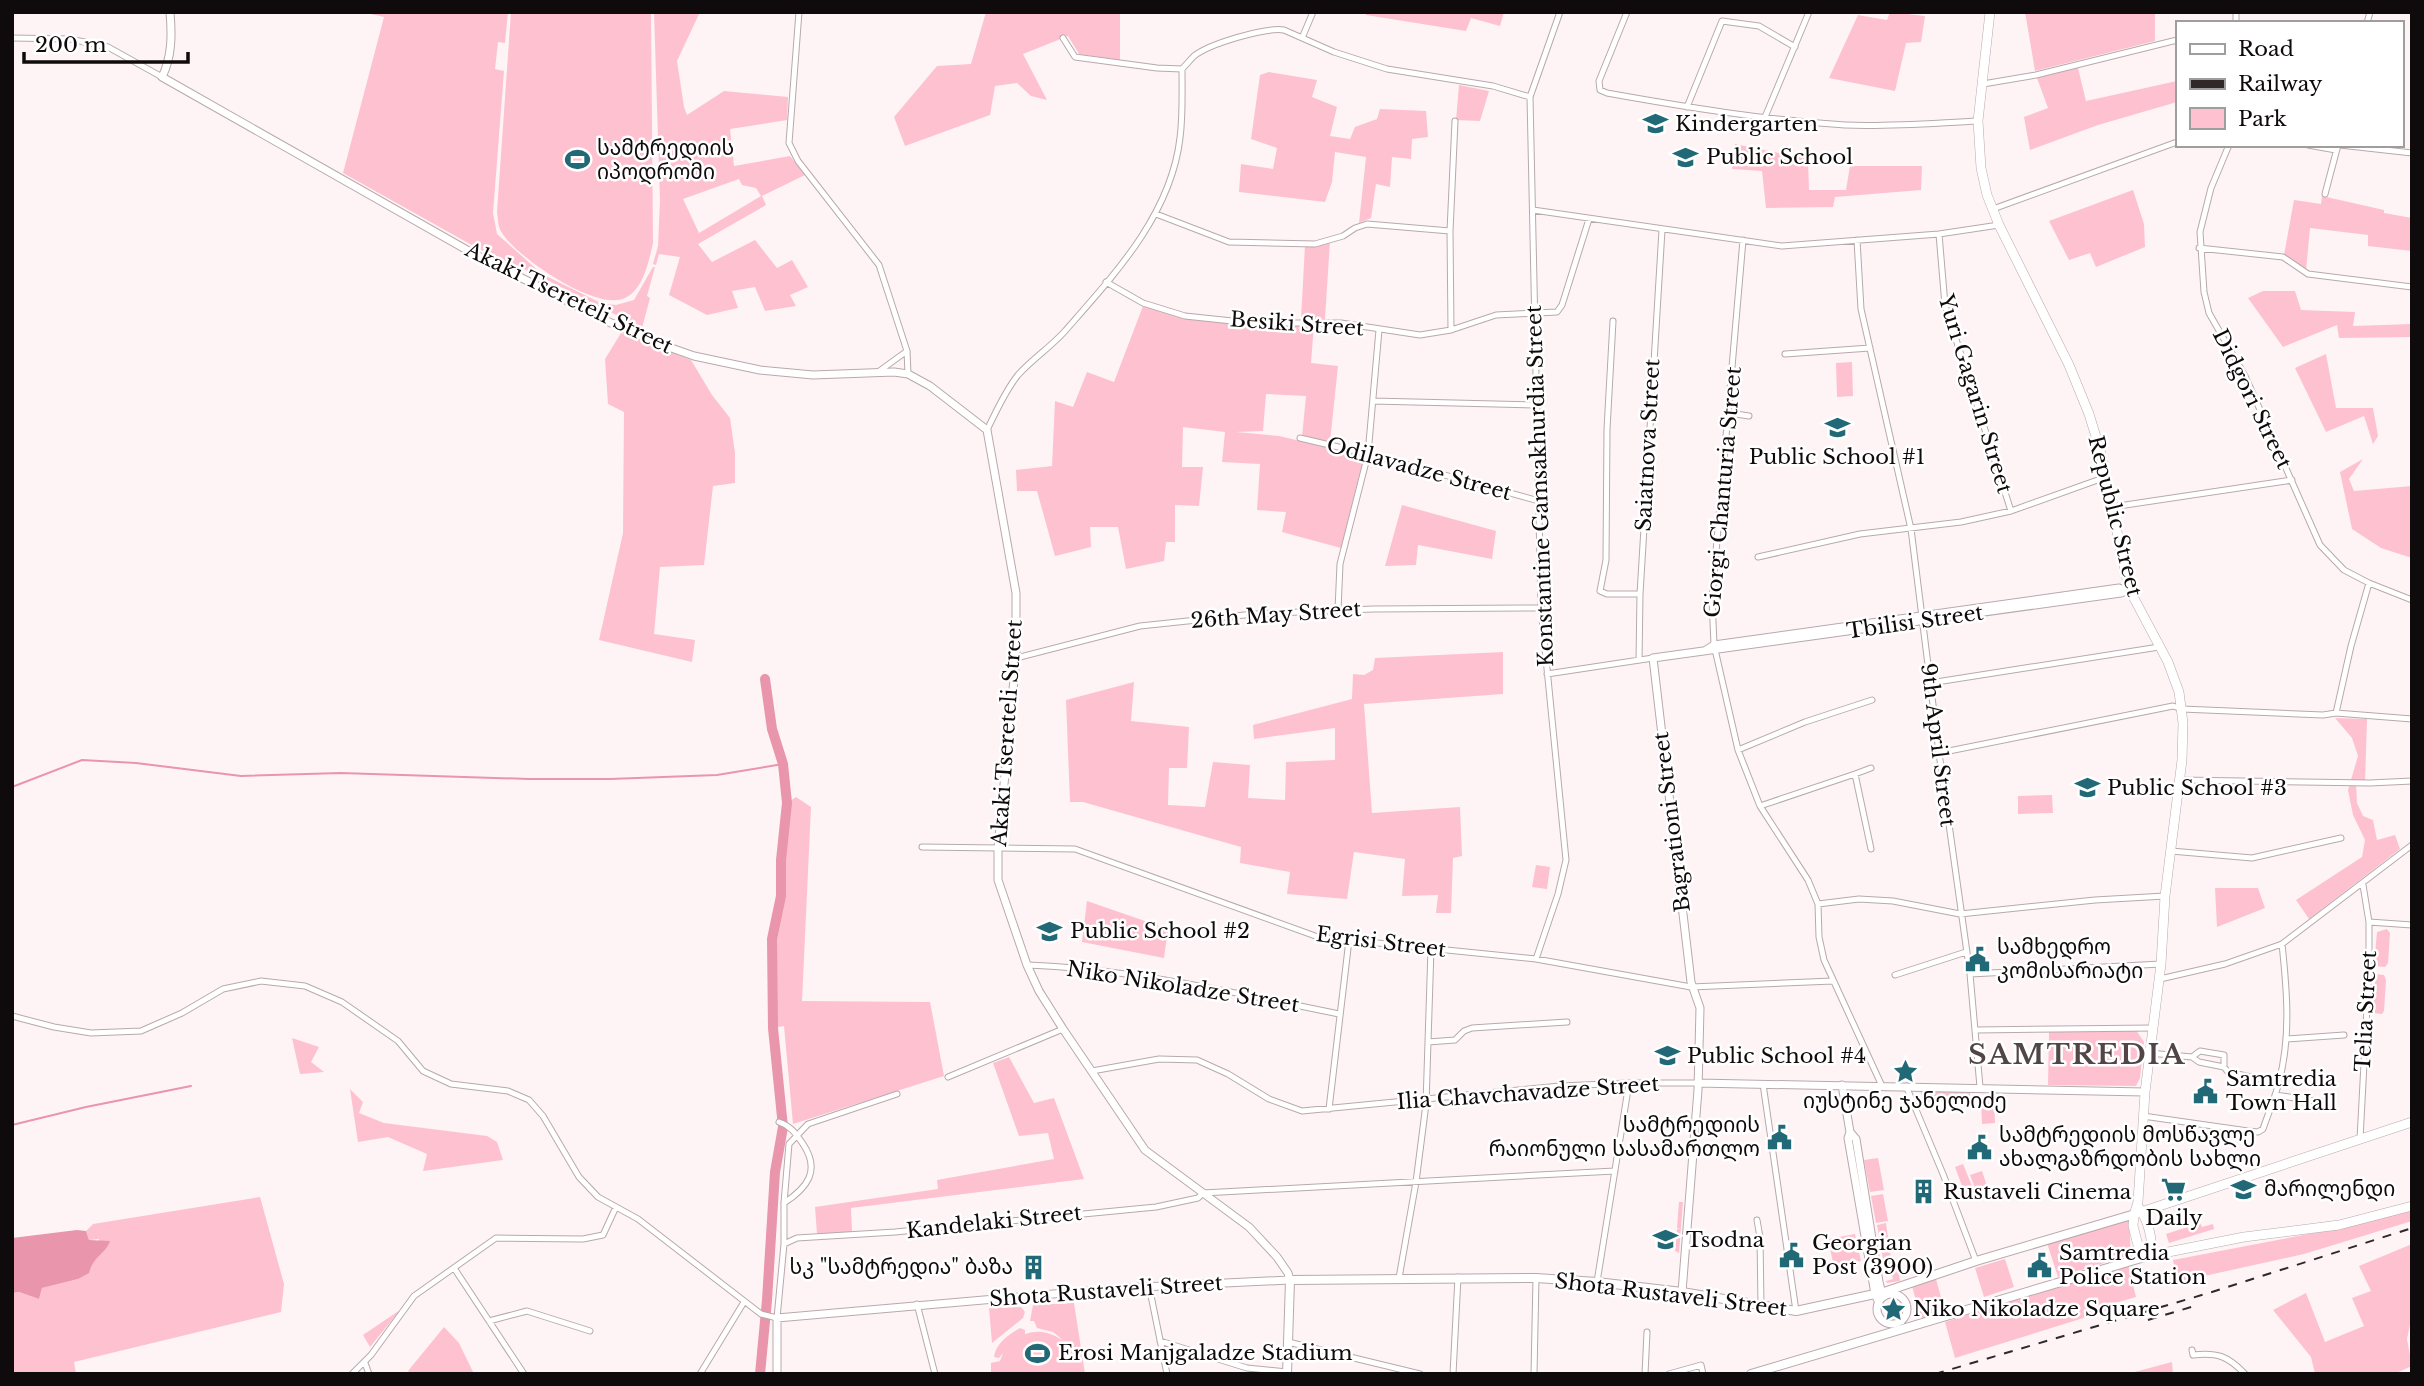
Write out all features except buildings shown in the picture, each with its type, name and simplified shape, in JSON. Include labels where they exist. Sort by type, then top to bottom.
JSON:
[{"type":"main road","name":"Republic Street","points":[[1990,12],[1978,121],[1981,168],[1992,209],[2069,365],[2101,450],[2127,589],[2175,679],[2182,709],[2184,741],[2145,1092],[2138,1200]]},
{"type":"main road","name":"Shota Rustaveli Street","points":[[1290,1280],[1536,1278],[1682,1292],[1796,1311],[1877,1299],[1976,1261],[2125,1217],[2412,1122]]},
{"type":"main road","points":[[2138,1200],[2143,1208],[2133,1226],[2139,1249],[2143,1255],[2148,1256]]},
{"type":"main road","points":[[2125,1217],[2138,1200]]},
{"type":"main road","points":[[1751,1374],[2148,1256],[2244,1237],[2339,1225],[2412,1206]]},
{"type":"main road","points":[[1287,1373],[1290,1280]]},
{"type":"street","points":[[162,77],[167,67],[172,38],[170,12]]},
{"type":"street","points":[[799,12],[789,144],[798,161],[879,265],[907,351],[908,374]]},
{"type":"street","points":[[1302,38],[1313,12]]},
{"type":"street","name":"Konstantine Gamsakhurdia Street","points":[[1536,959],[1558,894],[1566,860],[1541,608],[1530,97],[1560,12]]},
{"type":"street","points":[[1627,12],[1599,81],[1600,90],[1687,107],[1846,125],[1978,121]]},
{"type":"street","points":[[1765,117],[1809,12]]},
{"type":"street","points":[[1687,107],[1722,21],[1759,26],[1795,47]]},
{"type":"street","points":[[987,430],[1018,374],[1063,333],[1134,248],[1157,214],[1176,161],[1181,137],[1182,68],[1195,55],[1256,32],[1267,29],[1284,30],[1334,52],[1387,69],[1493,86],[1530,97]]},
{"type":"street","name":"Akaki Tsereteli Street","points":[[12,38],[70,39],[108,47],[474,254],[611,323],[660,344],[694,356],[760,370],[813,375],[878,372],[908,374],[930,386],[987,430],[1016,593],[1016,658],[998,848],[998,880],[1027,965],[1039,991],[1063,1029],[1145,1150],[1249,1227],[1277,1257],[1290,1280]]},
{"type":"street","points":[[1063,38],[1075,57],[1157,68],[1182,68]]},
{"type":"street","points":[[1983,84],[2036,75],[2176,40]]},
{"type":"street","points":[[1451,330],[1450,231],[1455,121]]},
{"type":"street","points":[[1992,209],[2176,142]]},
{"type":"street","name":"Didgori Street","points":[[2228,147],[2204,208],[2199,248],[2209,313],[2245,376],[2320,545],[2344,570],[2412,600]]},
{"type":"street","points":[[2326,194],[2338,147],[2412,153]]},
{"type":"street","points":[[1533,209],[1782,246],[1939,234],[1999,225]]},
{"type":"street","points":[[1157,214],[1229,242],[1315,244],[1343,236],[1367,224],[1450,231]]},
{"type":"street","points":[[1534,314],[1557,312],[1562,305],[1589,219]]},
{"type":"street","name":"Saiatnova Street","points":[[1639,660],[1640,594],[1662,230]]},
{"type":"street","name":"Yuri Gagarin Street","points":[[1939,234],[1945,305],[2011,511]]},
{"type":"street","name":"Giorgi Chanturia Street","points":[[1743,240],[1712,598],[1715,648],[1738,750],[1760,806],[1808,880],[1818,904],[1819,937],[1824,960],[1882,1086]]},
{"type":"street","name":"9th April Street","points":[[1857,240],[1861,309],[1911,529],[1970,974],[1980,1087]]},
{"type":"street","points":[[2199,248],[2283,257],[2308,274],[2412,287]]},
{"type":"street","name":"Besiki Street","points":[[1106,282],[1143,303],[1185,316],[1251,323],[1341,323],[1420,335],[1451,330],[1496,315],[1534,314]]},
{"type":"street","points":[[1613,321],[1606,429],[1606,560],[1600,591],[1607,594],[1640,594]]},
{"type":"street","points":[[1338,610],[1340,564],[1368,454],[1379,330]]},
{"type":"street","points":[[1785,354],[1870,348]]},
{"type":"street","points":[[878,372],[907,351]]},
{"type":"street","points":[[1373,401],[1536,405]]},
{"type":"street","points":[[1729,413],[1749,416]]},
{"type":"street","name":"Odilavadze Street","points":[[1300,438],[1539,501]]},
{"type":"street","points":[[1758,557],[1860,534],[1911,529],[2011,511],[2106,477]]},
{"type":"street","points":[[2112,507],[2292,480]]},
{"type":"street","points":[[2336,713],[2369,583]]},
{"type":"street","name":"Tbilisi Street","points":[[1547,674],[1922,618],[2121,593],[2127,589]]},
{"type":"street","name":"26th May Street","points":[[1016,658],[1140,626],[1254,614],[1338,610],[1541,608]]},
{"type":"street","points":[[1930,683],[2159,647]]},
{"type":"street","name":"Bagrationi Street","points":[[1653,658],[1691,986],[1700,1008],[1698,1083],[1682,1292]]},
{"type":"street","points":[[1738,750],[1805,722],[1872,700]]},
{"type":"street","points":[[1939,753],[2173,706],[2182,709],[2323,715],[2336,713],[2412,719]]},
{"type":"street","points":[[1760,806],[1871,768]]},
{"type":"street","points":[[1855,774],[1871,849]]},
{"type":"street","points":[[2180,780],[2370,783],[2412,781]]},
{"type":"street","points":[[2171,851],[2252,858],[2341,838]]},
{"type":"street","points":[[2159,979],[2225,964],[2282,944],[2412,845]]},
{"type":"street","name":"Egrisi Street","points":[[922,847],[1075,849],[1318,937],[1536,959],[1691,986],[1833,981]]},
{"type":"street","name":"Telia Street","points":[[2360,1139],[2369,922],[2363,884]]},
{"type":"street","points":[[1818,904],[1893,901],[1960,914],[2095,900],[2165,896]]},
{"type":"street","points":[[2369,922],[2412,925]]},
{"type":"street","points":[[1329,1109],[1349,940]]},
{"type":"street","points":[[2143,1116],[2258,1132],[2263,1129],[2279,1083],[2287,1039],[2288,999],[2282,944]]},
{"type":"street","points":[[1399,1278],[1416,1182],[1426,1100],[1431,948]]},
{"type":"street","points":[[1895,975],[1966,952]]},
{"type":"street","points":[[1970,974],[2161,964]]},
{"type":"street","name":"Niko Nikoladze Street","points":[[1027,965],[1077,967],[1226,991],[1339,1014]]},
{"type":"street","points":[[12,1016],[54,1027],[92,1032],[141,1031],[182,1013],[223,989],[261,981],[305,986],[342,1002],[398,1041],[423,1071],[452,1084],[508,1091],[529,1100],[543,1116],[579,1178],[598,1197],[638,1219],[744,1302],[764,1315],[777,1318]]},
{"type":"street","points":[[1428,1042],[1455,1040],[1464,1031],[1472,1028],[1567,1022]]},
{"type":"street","points":[[1976,1030],[2153,1028]]},
{"type":"street","points":[[948,1077],[1063,1029]]},
{"type":"street","points":[[2287,1039],[2344,1035]]},
{"type":"street","points":[[2192,1057],[2200,1051],[2224,1055],[2224,1066]]},
{"type":"street","points":[[2149,1053],[2192,1057],[2199,1062],[2224,1066],[2230,1073],[2279,1083]]},
{"type":"street","name":"Ilia Chavchavadze Street","points":[[1092,1071],[1159,1059],[1197,1060],[1228,1074],[1269,1099],[1302,1111],[1560,1086],[1629,1083],[1980,1087],[2145,1092]]},
{"type":"street","points":[[1597,1282],[1629,1083]]},
{"type":"street","points":[[1763,1084],[1796,1311]]},
{"type":"street","points":[[1842,1085],[1850,1132],[1848,1139],[1878,1314],[1899,1330],[1905,1316],[1905,1302],[1889,1293],[1879,1282],[1856,1139],[1850,1132]]},
{"type":"street","points":[[1906,1086],[1976,1261]]},
{"type":"street","points":[[777,1374],[777,1318],[789,1144],[808,1124],[897,1094]]},
{"type":"street","points":[[2275,1095],[2330,1103]]},
{"type":"street","points":[[782,1123],[796,1135],[808,1153],[811,1170],[806,1185],[784,1203]]},
{"type":"street","name":"Kandelaki Street","points":[[784,1244],[797,1238],[895,1232],[1156,1207],[1198,1198],[1203,1193],[1615,1171]]},
{"type":"street","points":[[352,1374],[365,1363],[414,1296],[496,1238],[583,1239],[603,1235],[616,1207]]},
{"type":"street","points":[[1757,1220],[1761,1249],[1761,1306]]},
{"type":"street","points":[[454,1268],[524,1374]]},
{"type":"street","points":[[1452,1374],[1458,1277]]},
{"type":"street","points":[[1534,1374],[1536,1278]]},
{"type":"street","name":"Shota Rustaveli Street","points":[[777,1318],[1149,1286],[1290,1280]]},
{"type":"street","points":[[1149,1286],[1167,1374]]},
{"type":"street","points":[[700,1374],[744,1302]]},
{"type":"street","points":[[916,1304],[935,1374]]},
{"type":"street","points":[[489,1321],[527,1311],[590,1331]]},
{"type":"street","points":[[1888,1323],[1896,1323],[1905,1316]]},
{"type":"street","points":[[1645,1374],[1647,1332]]},
{"type":"street","points":[[1160,1341],[1247,1368],[1287,1373]]},
{"type":"street","points":[[1288,1342],[1420,1374]]},
{"type":"street","points":[[2192,1350],[2193,1354],[2213,1352],[2234,1363],[2245,1374]]},
{"type":"street","points":[[365,1363],[369,1374]]},
{"type":"street","points":[[1669,1374],[1701,1365],[1703,1374]]},
{"type":"green space","points":[[362,12],[508,12],[505,43],[498,42],[495,69],[504,71],[493,213],[497,234],[542,274],[601,303],[616,305],[634,300],[655,267],[642,328],[477,248],[343,173],[384,17]]},
{"type":"green space","name":"სამტრედიის იპოდრომი","points":[[511,12],[651,12],[653,243],[641,282],[625,298],[612,300],[596,297],[558,280],[523,255],[500,229],[497,212]]},
{"type":"green space","points":[[654,12],[700,12],[677,61],[687,115],[724,91],[788,97],[787,120],[730,129],[734,166],[790,156],[805,175],[762,196],[766,205],[698,244],[712,262],[755,240],[777,268],[792,260],[808,287],[790,295],[796,306],[765,311],[755,287],[732,291],[738,308],[707,315],[669,295],[680,257],[659,254],[656,265],[653,264],[658,246],[660,200]],"holes":[[[739,179],[742,185],[756,188],[761,196],[699,233],[683,199]]]},
{"type":"green space","points":[[986,12],[1120,12],[1120,60],[1079,54],[1068,36],[1023,54],[1047,100],[1031,96],[1017,83],[995,86],[990,115],[905,146],[894,117],[937,66],[971,64]]},
{"type":"green space","points":[[1365,12],[1504,12],[1500,26],[1471,18],[1466,31],[1366,15]]},
{"type":"green space","points":[[1890,12],[1925,16],[1921,42],[1906,43],[1895,91],[1829,78],[1858,15],[1887,20]]},
{"type":"green space","points":[[2025,12],[2155,12],[2155,41],[2035,71]]},
{"type":"green space","points":[[2078,68],[2086,101],[2176,81],[2176,102],[2098,125],[2030,150],[2024,117],[2048,108],[2037,78]]},
{"type":"green space","points":[[1269,72],[1317,80],[1312,97],[1337,107],[1330,136],[1350,139],[1355,127],[1377,119],[1380,109],[1426,111],[1428,137],[1412,139],[1411,159],[1392,157],[1390,187],[1376,184],[1371,218],[1359,223],[1366,157],[1335,152],[1332,182],[1325,202],[1239,192],[1241,164],[1273,169],[1277,148],[1251,139],[1260,75]]},
{"type":"green space","points":[[1459,85],[1489,91],[1480,121],[1456,120]]},
{"type":"green space","points":[[1735,144],[1808,159],[1809,190],[1846,190],[1850,166],[1922,166],[1921,190],[1835,197],[1833,207],[1766,208],[1762,171],[1732,169]]},
{"type":"green space","points":[[2133,190],[2144,224],[2145,247],[2096,267],[2090,253],[2069,260],[2049,221]]},
{"type":"green space","points":[[2322,196],[2412,218],[2412,251],[2368,246],[2368,235],[2310,228],[2306,271],[2284,255],[2294,200],[2321,204]]},
{"type":"green space","points":[[1330,241],[1325,319],[1301,319],[1305,245]]},
{"type":"green space","points":[[2263,291],[2295,291],[2301,310],[2355,312],[2353,326],[2412,324],[2412,337],[2339,338],[2337,325],[2283,347],[2248,298]]},
{"type":"green space","points":[[1143,306],[1193,320],[1246,324],[1314,324],[1311,363],[1338,366],[1330,442],[1302,437],[1306,396],[1266,394],[1263,431],[1236,432],[1279,436],[1364,456],[1341,548],[1282,532],[1286,512],[1257,510],[1260,464],[1222,462],[1225,432],[1183,427],[1182,467],[1203,467],[1199,506],[1175,505],[1175,542],[1166,542],[1164,561],[1126,569],[1118,527],[1090,527],[1091,547],[1055,556],[1037,491],[1017,491],[1016,470],[1052,466],[1055,401],[1073,407],[1087,372],[1114,382]]},
{"type":"green space","points":[[621,333],[691,360],[712,395],[730,418],[735,453],[735,483],[713,486],[704,565],[660,567],[654,634],[695,640],[692,662],[599,640],[623,533],[624,412],[608,404],[605,359]]},
{"type":"green space","points":[[2326,354],[2336,408],[2373,408],[2378,436],[2373,444],[2364,416],[2326,432],[2295,368]]},
{"type":"green space","points":[[1852,362],[1853,396],[1837,397],[1836,363]]},
{"type":"green space","points":[[2363,459],[2349,479],[2354,491],[2412,486],[2412,558],[2381,548],[2352,529],[2340,472]]},
{"type":"green space","points":[[1402,505],[1496,531],[1492,559],[1418,545],[1416,565],[1385,566]]},
{"type":"green space","points":[[1503,652],[1503,694],[1364,704],[1372,813],[1460,807],[1462,856],[1453,858],[1451,913],[1436,913],[1438,895],[1402,896],[1405,859],[1354,852],[1347,899],[1287,894],[1290,872],[1240,863],[1241,847],[1083,802],[1070,802],[1066,700],[1134,682],[1131,721],[1189,727],[1187,768],[1169,768],[1168,805],[1205,807],[1213,762],[1250,765],[1248,798],[1285,800],[1286,762],[1335,760],[1335,728],[1254,739],[1253,725],[1352,699],[1353,674],[1364,675],[1373,670],[1375,658]]},
{"type":"green space","points":[[2335,718],[2367,719],[2365,783],[2356,783],[2357,803],[2363,816],[2373,820],[2377,840],[2395,835],[2400,849],[2309,919],[2296,900],[2362,857],[2365,840],[2353,815],[2348,790],[2358,756],[2352,738]]},
{"type":"green space","points":[[2052,795],[2053,813],[2018,814],[2018,796]]},
{"type":"green space","points":[[796,797],[811,807],[802,1001],[930,1002],[944,1076],[793,1124],[784,1026],[773,1028],[772,939],[781,895],[781,860],[787,803]]},
{"type":"green space","points":[[1536,865],[1550,867],[1547,889],[1532,887]]},
{"type":"green space","points":[[2215,888],[2258,888],[2265,908],[2217,927]]},
{"type":"green space","points":[[1087,901],[1168,929],[1164,958],[1082,942]]},
{"type":"green space","points":[[2387,929],[2390,933],[2388,963],[2385,967],[2374,966],[2377,932]]},
{"type":"green space","points":[[2375,974],[2384,975],[2386,980],[2382,1014],[2373,1013]]},
{"type":"green space","points":[[2136,1030],[2144,1042],[2140,1078],[2136,1086],[2048,1085],[2049,1031]]},
{"type":"green space","points":[[292,1038],[319,1047],[311,1062],[324,1072],[300,1074]]},
{"type":"green space","points":[[1009,1057],[1034,1103],[1054,1098],[1084,1179],[851,1208],[852,1232],[817,1234],[815,1207],[938,1189],[937,1180],[1054,1159],[1048,1133],[1019,1136],[993,1063]]},
{"type":"green space","points":[[350,1089],[363,1102],[359,1113],[384,1123],[487,1136],[497,1142],[503,1160],[423,1171],[427,1154],[388,1137],[358,1142]]},
{"type":"green space","points":[[1920,1091],[1970,1092],[1970,1102],[1927,1102],[1927,1107]]},
{"type":"green space","points":[[1994,1102],[1995,1123],[1982,1124],[1981,1103]]},
{"type":"green space","points":[[1878,1158],[1884,1190],[1870,1192],[1864,1160]]},
{"type":"green space","points":[[1963,1164],[1974,1191],[1965,1194],[1955,1167]]},
{"type":"green space","points":[[1982,1171],[1987,1186],[1976,1190],[1970,1175]]},
{"type":"green space","points":[[1883,1194],[1888,1221],[1876,1223],[1871,1196]]},
{"type":"green space","points":[[260,1197],[284,1284],[281,1312],[74,1362],[76,1374],[12,1374],[12,1293],[19,1292],[39,1299],[42,1288],[78,1279],[99,1254],[99,1239],[89,1240],[86,1231],[93,1224]]},
{"type":"green space","points":[[1679,1202],[1683,1202],[1679,1253],[1675,1251],[1677,1229],[1680,1228],[1677,1228]]},
{"type":"green space","points":[[2412,1209],[2412,1221],[2304,1254],[2177,1282],[2173,1260],[2324,1231]]},
{"type":"green space","points":[[2129,1220],[2131,1255],[2058,1277],[2047,1243]]},
{"type":"green space","points":[[1886,1223],[1891,1258],[1883,1259],[1877,1225]]},
{"type":"green space","points":[[2200,1223],[2202,1227],[2213,1224],[2214,1229],[2169,1243],[2166,1234]]},
{"type":"green space","points":[[1855,1234],[1861,1261],[1834,1267],[1828,1239]]},
{"type":"green space","points":[[2412,1244],[2412,1315],[2407,1339],[2412,1366],[2394,1374],[2315,1374],[2311,1357],[2273,1310],[2306,1293],[2325,1342],[2364,1326],[2352,1298],[2371,1291],[2359,1266]]},
{"type":"green space","points":[[1896,1258],[1900,1281],[1887,1283],[1886,1281],[1893,1279],[1892,1275],[1886,1276],[1883,1261]]},
{"type":"green space","points":[[2005,1259],[2014,1287],[1984,1297],[1975,1268]]},
{"type":"green space","points":[[2128,1264],[2136,1297],[2105,1306],[2106,1311],[1955,1358],[1945,1322]]},
{"type":"green space","points":[[1936,1279],[1945,1312],[1921,1319],[1912,1286]]},
{"type":"green space","points":[[1893,1301],[1899,1303],[1899,1315],[1893,1317],[1887,1315],[1885,1309],[1887,1303]]},
{"type":"green space","points":[[1074,1303],[1085,1374],[991,1374],[991,1363],[1000,1361],[1003,1353],[999,1358],[994,1357],[997,1348],[1020,1328],[1025,1330],[1025,1334],[1046,1333],[1064,1341],[1053,1332],[1037,1328],[1034,1321],[1030,1321],[1033,1305]]},
{"type":"green space","points":[[1021,1307],[1025,1312],[1023,1318],[992,1343],[989,1308]]},
{"type":"green space","points":[[400,1310],[370,1347],[363,1335]]},
{"type":"green space","points":[[444,1327],[459,1343],[474,1374],[411,1374],[408,1371]]},
{"type":"green space","points":[[2172,1362],[2173,1374],[2127,1374]]},
{"type":"shaded area","points":[[86,1231],[89,1240],[110,1241],[89,1273],[78,1279],[42,1288],[39,1299],[19,1292],[12,1293],[12,1238]]},
{"type":"waterway","points":[[760,1374],[775,1172],[783,1127],[773,1028],[772,939],[781,896],[781,860],[787,803],[783,764],[772,729],[765,679]]},
{"type":"waterway","points":[[12,787],[82,760],[136,763],[241,776],[341,773],[529,779],[717,775],[783,764]]},
{"type":"waterway","points":[[12,1125],[191,1086]]},
{"type":"railway","points":[[1935,1374],[2212,1292],[2412,1228]]},
{"type":"railway","points":[[2148,1320],[2198,1305]]},
{"type":"place","name":"Kindergarten","points":[[1655,124]]},
{"type":"place","name":"Public School","points":[[1686,157]]},
{"type":"place","name":"სამტრედიის იპოდრომი","points":[[577,160]]},
{"type":"place","name":"Public School #1","points":[[1837,428]]},
{"type":"place","name":"Public School #3","points":[[2087,788]]},
{"type":"place","name":"Public School #2","points":[[1050,931]]},
{"type":"place","name":"სამხედრო კომისარიატი","points":[[1977,959]]},
{"type":"place","name":"Public School #4","points":[[1667,1056]]},
{"type":"place","name":"იუსტინე ჯანელიძე","points":[[1905,1072]]},
{"type":"place","name":"Samtredia Town Hall","points":[[2206,1091]]},
{"type":"place","name":"სამტრედიის რაიონული სასამართლო","points":[[1780,1137]]},
{"type":"place","name":"სამტრედიის მოსწავლე ახალგაზრდობის სახლი","points":[[1979,1147]]},
{"type":"place","name":"Daily","points":[[2174,1189]]},
{"type":"place","name":"მარილენდი","points":[[2244,1189]]},
{"type":"place","name":"Rustaveli Cinema","points":[[1923,1192]]},
{"type":"place","name":"Tsodna","points":[[1666,1240]]},
{"type":"place","name":"Georgian Post (3900)","points":[[1792,1255]]},
{"type":"place","name":"Samtredia Police Station","points":[[2039,1265]]},
{"type":"place","name":"სკ \"სამტრედია\" ბაზა","points":[[1033,1267]]},
{"type":"place","name":"Niko Nikoladze Square","points":[[1893,1309]]},
{"type":"place","name":"Erosi Manjgaladze Stadium","points":[[1038,1353]]},
{"type":"district","name":"SAMTREDIA","points":[[2077,1054]]}]
